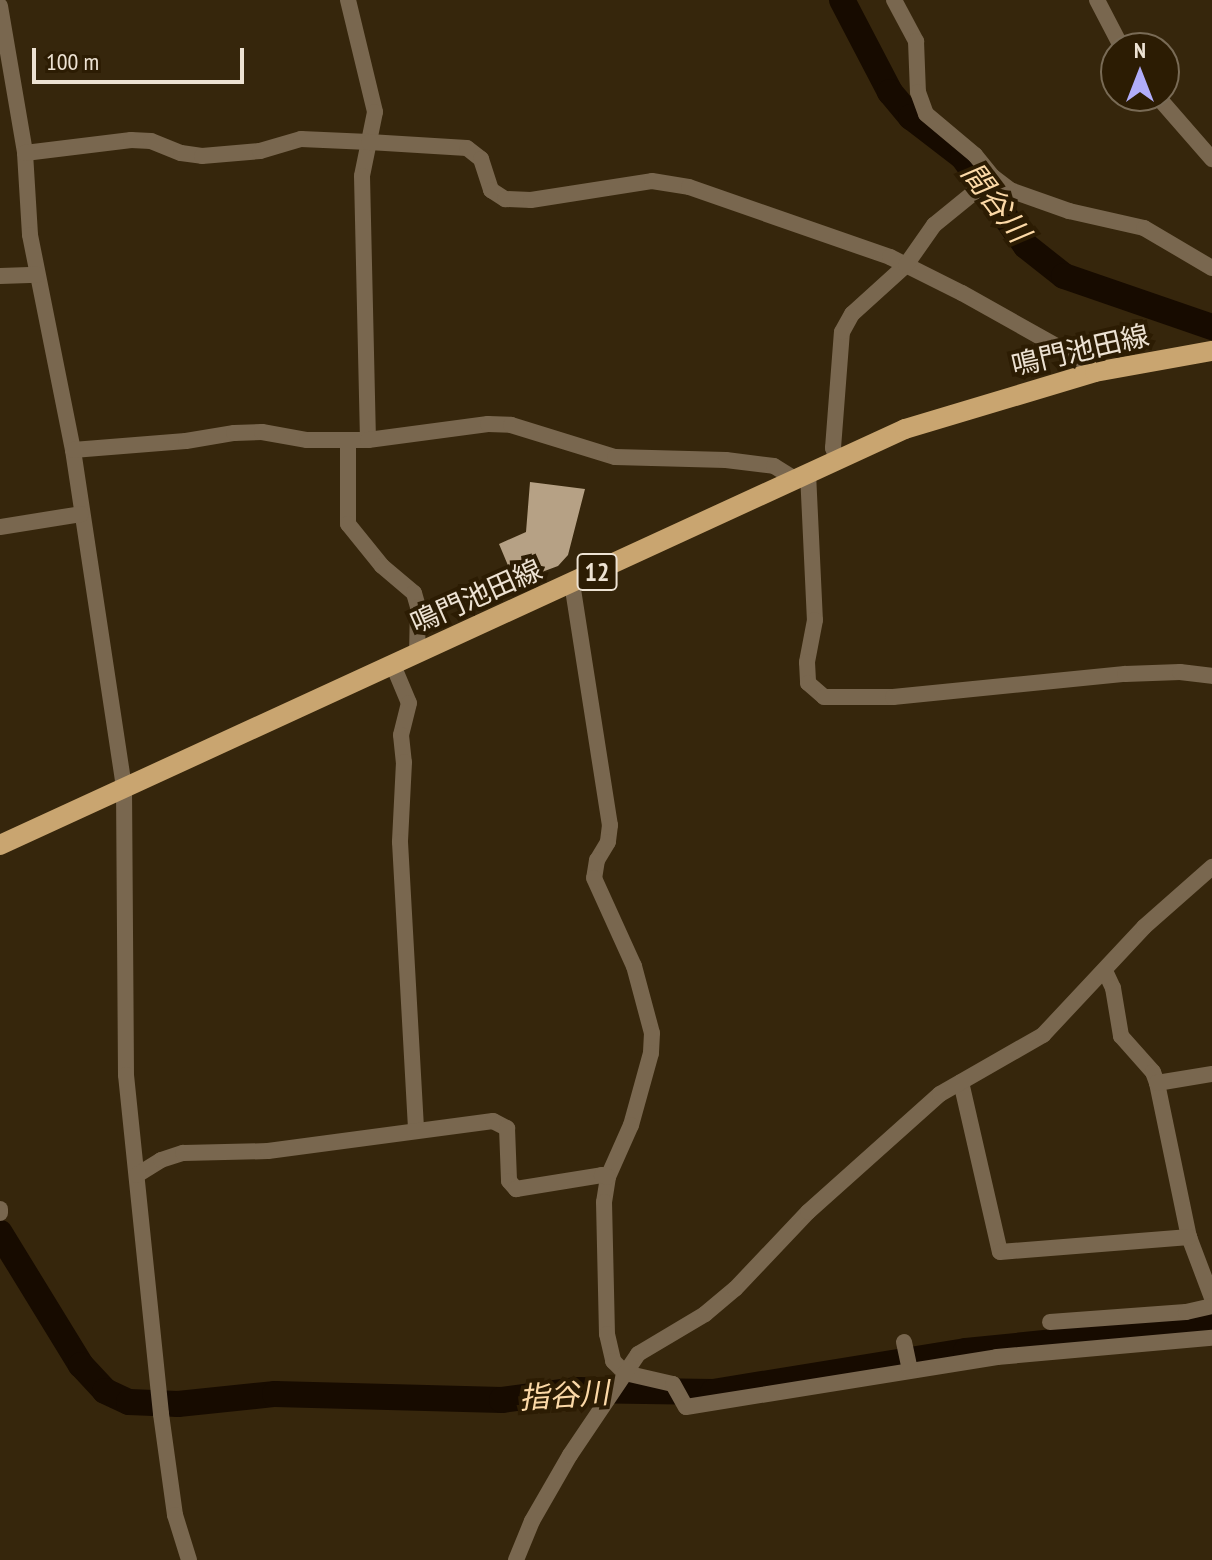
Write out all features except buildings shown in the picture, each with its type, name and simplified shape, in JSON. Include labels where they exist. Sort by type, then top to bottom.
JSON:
[{"type":"main road","name":"鳴門池田線","points":[[0,845],[905,429],[1095,372],[1212,351]]},
{"type":"street","points":[[348,0],[375,112],[362,176],[368,440]]},
{"type":"street","points":[[894,0],[916,41],[918,92],[926,114],[975,155],[987,182],[1069,211],[1144,228],[1177,244],[1212,268]]},
{"type":"street","points":[[1097,0],[1114,32]]},
{"type":"street","points":[[0,6],[25,153],[30,235],[73,450],[124,788],[124,1046],[158,1394],[175,1515],[189,1560]]},
{"type":"street","points":[[1171,112],[1212,159]]},
{"type":"street","points":[[25,153],[131,140],[151,141],[181,153],[202,156],[260,151],[301,139],[369,142],[467,148],[481,159],[491,190],[505,199],[531,200],[652,181],[689,187],[906,265],[1071,354],[1095,372]]},
{"type":"street","points":[[837,460],[833,448],[842,332],[852,314],[906,265],[934,225],[987,182]]},
{"type":"street","points":[[0,276],[37,275]]},
{"type":"street","points":[[73,450],[186,441],[234,433],[368,440],[488,424],[511,425],[615,457],[726,460],[774,466],[801,476],[815,620],[808,683],[824,697],[893,697],[1125,674],[1180,672],[1212,676]]},
{"type":"street","points":[[348,441],[348,524],[382,566],[414,593],[418,607],[417,654]]},
{"type":"street","points":[[0,527],[81,514]]},
{"type":"street","points":[[572,583],[610,825],[608,842],[597,860],[594,878],[634,966],[652,1033],[651,1053],[631,1125],[608,1177],[603,1249],[607,1334],[613,1361],[621,1377],[678,1394],[686,1407],[997,1357],[1212,1338]]},
{"type":"street","points":[[393,665],[409,703],[401,735],[404,762],[400,842],[416,1130]]},
{"type":"street","points":[[516,1560],[532,1521],[608,1396],[638,1354],[705,1314],[735,1289],[808,1212],[940,1094],[1043,1035],[1144,927],[1212,867]]},
{"type":"street","points":[[1105,971],[1113,988],[1121,1036],[1153,1072],[1157,1083],[1189,1237],[1212,1298]]},
{"type":"street","points":[[1157,1083],[1212,1074]]},
{"type":"street","points":[[961,1082],[1000,1252],[1189,1237]]},
{"type":"street","points":[[137,1175],[161,1160],[183,1153],[268,1151],[493,1121],[507,1128],[509,1181],[516,1189],[602,1175],[608,1177]]},
{"type":"street","points":[[1050,1322],[1186,1312],[1212,1306]]},
{"type":"street","points":[[905,1344],[909,1369]]},
{"type":"waterway","name":"間谷川","points":[[842,0],[890,92],[911,117],[963,157],[1026,246],[1064,276],[1212,327]]},
{"type":"waterway","name":"指谷川","points":[[0,1233],[81,1365],[105,1391],[129,1402],[178,1404],[275,1394],[502,1400],[577,1390],[713,1392],[966,1351],[1212,1326]]}]
